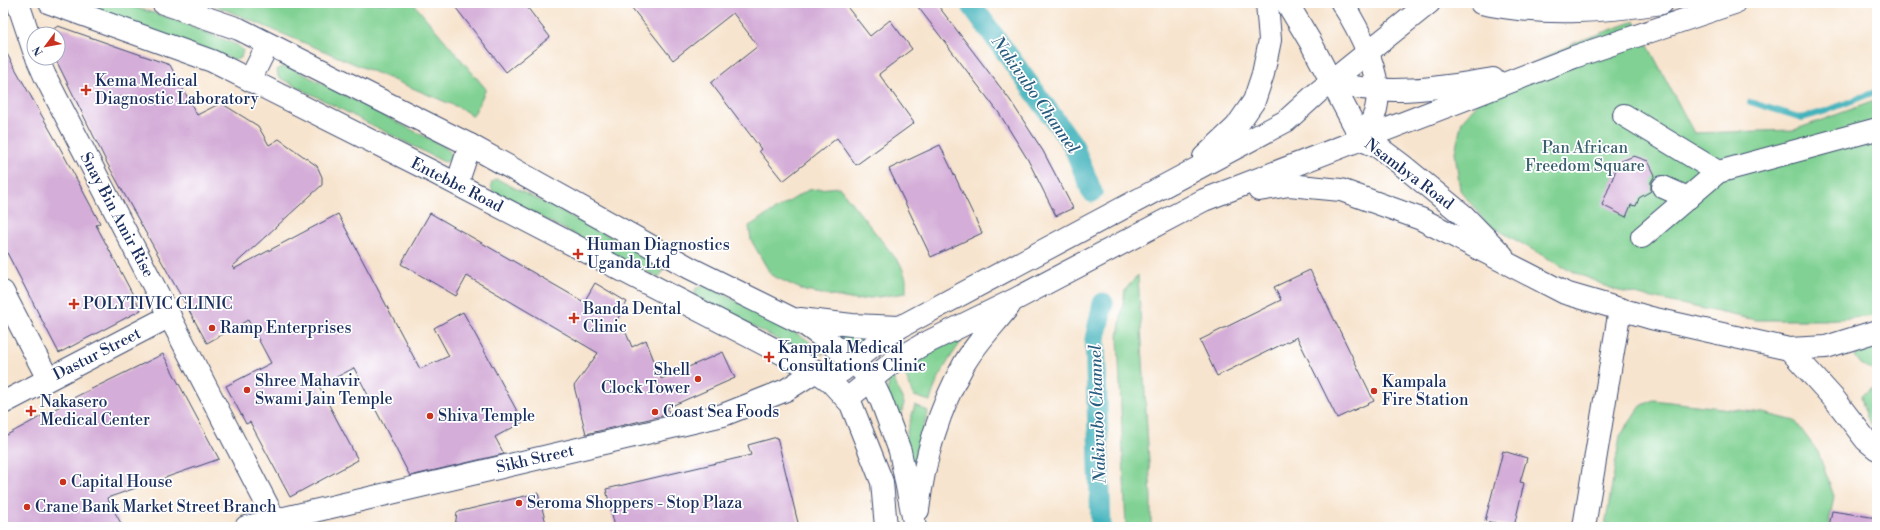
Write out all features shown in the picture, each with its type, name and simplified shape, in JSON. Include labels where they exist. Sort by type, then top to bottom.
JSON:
[{"type":"main road","points":[[18,3],[26,27]]},
{"type":"main road","name":"Entebbe Road","points":[[50,3],[206,58],[457,184],[823,376],[847,399],[867,442],[882,482],[886,527]]},
{"type":"main road","points":[[163,3],[239,29],[470,145],[690,268],[807,326],[853,362],[871,379],[881,400],[900,451],[916,527]]},
{"type":"main road","points":[[1176,181],[1231,131],[1254,101],[1263,74],[1270,40],[1267,3]]},
{"type":"main road","name":"Nsambya Road","points":[[1287,3],[1311,43],[1362,140],[1378,147],[1463,215],[1516,269]]},
{"type":"main road","points":[[1342,3],[1355,23],[1376,76],[1376,109],[1362,140]]},
{"type":"main road","points":[[1176,181],[1286,121],[1317,93],[1429,3]]},
{"type":"main road","points":[[1481,3],[1552,12],[1616,10],[1662,3]]},
{"type":"main road","points":[[847,399],[893,362],[922,345],[1014,300],[1204,200],[1574,57],[1734,3]]},
{"type":"main road","points":[[250,80],[268,44]]},
{"type":"main road","name":"Snay Bin Amir Rise","points":[[41,66],[275,520]]},
{"type":"main road","points":[[1332,82],[1354,88],[1376,90],[1444,87],[1536,72]]},
{"type":"main road","points":[[1624,115],[1718,172]]},
{"type":"main road","points":[[1642,237],[1718,172],[1877,129]]},
{"type":"main road","points":[[457,184],[470,145]]},
{"type":"main road","name":"Sikh Street","points":[[246,527],[722,416],[823,376],[853,362],[876,343],[900,327],[1176,181]]},
{"type":"main road","points":[[1204,200],[1289,185],[1341,190],[1420,219],[1565,293],[1651,318],[1789,349],[1826,348],[1877,331]]},
{"type":"main road","points":[[1663,187],[1688,198]]},
{"type":"main road","points":[[3,292],[48,379]]},
{"type":"main road","points":[[916,527],[921,482],[941,412],[964,363],[1014,300]]},
{"type":"main road","points":[[1584,527],[1620,309]]},
{"type":"main road","name":"Dastur Street","points":[[3,403],[170,316]]},
{"type":"main road","points":[[788,316],[852,325],[900,327]]},
{"type":"main road","points":[[1789,349],[1836,401],[1866,440],[1877,450]]},
{"type":"green space","points":[[74,3],[121,3],[173,19],[237,45],[243,50],[241,58],[235,60]]},
{"type":"green space","points":[[209,3],[413,3],[486,89],[473,116],[460,108]]},
{"type":"green space","name":"Pan African Freedom Square","points":[[1635,21],[1694,133],[1794,130],[1877,100],[1877,316],[1824,320],[1756,320],[1615,290],[1561,266],[1486,223],[1460,190],[1455,152],[1462,121],[1495,83],[1574,43]]},
{"type":"green space","points":[[283,66],[294,69],[445,147],[451,153],[449,161],[444,162],[278,77],[277,70]]},
{"type":"green space","points":[[497,179],[665,264],[659,278],[494,193],[491,184]]},
{"type":"green space","points":[[839,187],[901,265],[906,279],[906,293],[856,300],[805,291],[771,275],[751,240],[749,226],[808,190]]},
{"type":"green space","points":[[1138,275],[1151,497],[1151,527],[1126,527],[1118,337],[1125,290]]},
{"type":"green space","points":[[706,285],[806,339],[824,354],[802,352],[698,298],[695,293],[696,288]]},
{"type":"green space","points":[[871,331],[854,355],[827,333]]},
{"type":"green space","points":[[968,332],[941,373],[930,401],[914,396],[902,367]]},
{"type":"green space","points":[[1877,345],[1877,372],[1860,364],[1854,356],[1857,353]]},
{"type":"green space","points":[[891,373],[904,403],[899,422],[886,396]]},
{"type":"green space","points":[[1877,386],[1877,431],[1868,419],[1861,395]]},
{"type":"green space","points":[[1653,400],[1763,413],[1795,421],[1818,452],[1834,496],[1828,527],[1605,527],[1620,436],[1641,406]]},
{"type":"green space","points":[[915,405],[928,411],[913,467],[905,438]]},
{"type":"building","points":[[452,3],[524,3],[550,37],[506,72]]},
{"type":"building","points":[[628,3],[844,3],[870,36],[890,20],[912,49],[879,74],[914,123],[856,165],[837,138],[783,181],[759,151],[761,149],[711,83],[758,46],[733,13],[673,60]]},
{"type":"building","points":[[915,3],[936,3],[1010,100],[1043,151],[1073,208],[1056,216],[1028,160],[999,113]]},
{"type":"building","points":[[66,29],[170,65],[197,115],[221,103],[258,126],[269,145],[279,139],[317,166],[322,177],[322,185],[232,267],[234,269],[338,214],[420,369],[449,356],[434,328],[463,312],[523,422],[495,437],[504,454],[410,476],[354,368],[319,386],[358,460],[290,497],[250,422],[246,424],[226,386],[271,363],[248,320],[207,343],[107,163],[59,66],[66,66]]},
{"type":"building","points":[[3,47],[59,146],[100,223],[96,225],[141,310],[59,353],[3,245]]},
{"type":"building","points":[[940,145],[982,233],[931,257],[889,169]]},
{"type":"building","points":[[1634,156],[1648,161],[1655,175],[1651,182],[1651,191],[1639,198],[1636,206],[1631,205],[1626,217],[1602,205],[1619,162]]},
{"type":"building","points":[[430,213],[584,302],[595,283],[627,302],[613,327],[626,333],[632,347],[646,340],[661,379],[723,352],[735,378],[667,408],[670,414],[586,434],[574,386],[598,353],[467,276],[456,296],[401,264]]},
{"type":"building","points":[[1310,270],[1374,401],[1337,418],[1297,337],[1217,376],[1200,340],[1281,300],[1274,287]]},
{"type":"building","points":[[163,354],[219,459],[107,498],[123,527],[3,527],[3,437],[66,403],[65,402]]},
{"type":"building","points":[[777,437],[799,527],[615,527],[606,489],[751,455],[748,445]]},
{"type":"building","points":[[1503,451],[1527,458],[1520,482],[1524,483],[1514,527],[1485,521]]},
{"type":"building","name":"Seroma Shoppers - Stop Plaza","points":[[538,493],[547,527],[455,527],[457,512]]},
{"type":"building","points":[[1832,511],[1877,518],[1877,527],[1829,527]]},
{"type":"waterway","name":"Nakivubo Channel","points":[[970,3],[1073,145],[1092,192]]},
{"type":"waterway","points":[[1750,102],[1802,118],[1826,111],[1877,91]]},
{"type":"waterway","name":"Nakivubo Channel","points":[[1101,527],[1095,339],[1103,303]]},
{"type":"place","name":"Kema Medical Diagnostic Laboratory","points":[[86,90]]},
{"type":"place","name":"Human Diagnostics Uganda Ltd","points":[[578,254]]},
{"type":"place","name":"POLYTIVIC CLINIC","points":[[74,304]]},
{"type":"place","name":"Banda Dental Clinic","points":[[574,318]]},
{"type":"place","name":"Ramp Enterprises","points":[[212,328]]},
{"type":"place","name":"Kampala Medical Consultations Clinic","points":[[769,357]]},
{"type":"place","name":"Shell Clock Tower","points":[[698,379]]},
{"type":"place","name":"Shree Mahavir Swami Jain Temple","points":[[247,390]]},
{"type":"place","name":"Kampala Fire Station","points":[[1374,391]]},
{"type":"place","name":"Nakasero Medical Center","points":[[31,411]]},
{"type":"place","name":"Coast Sea Foods","points":[[655,412]]},
{"type":"place","name":"Shiva Temple","points":[[430,416]]},
{"type":"place","name":"Capital House","points":[[63,482]]},
{"type":"place","name":"Seroma Shoppers - Stop Plaza","points":[[519,503]]},
{"type":"place","name":"Crane Bank Market Street Branch","points":[[27,507]]}]
